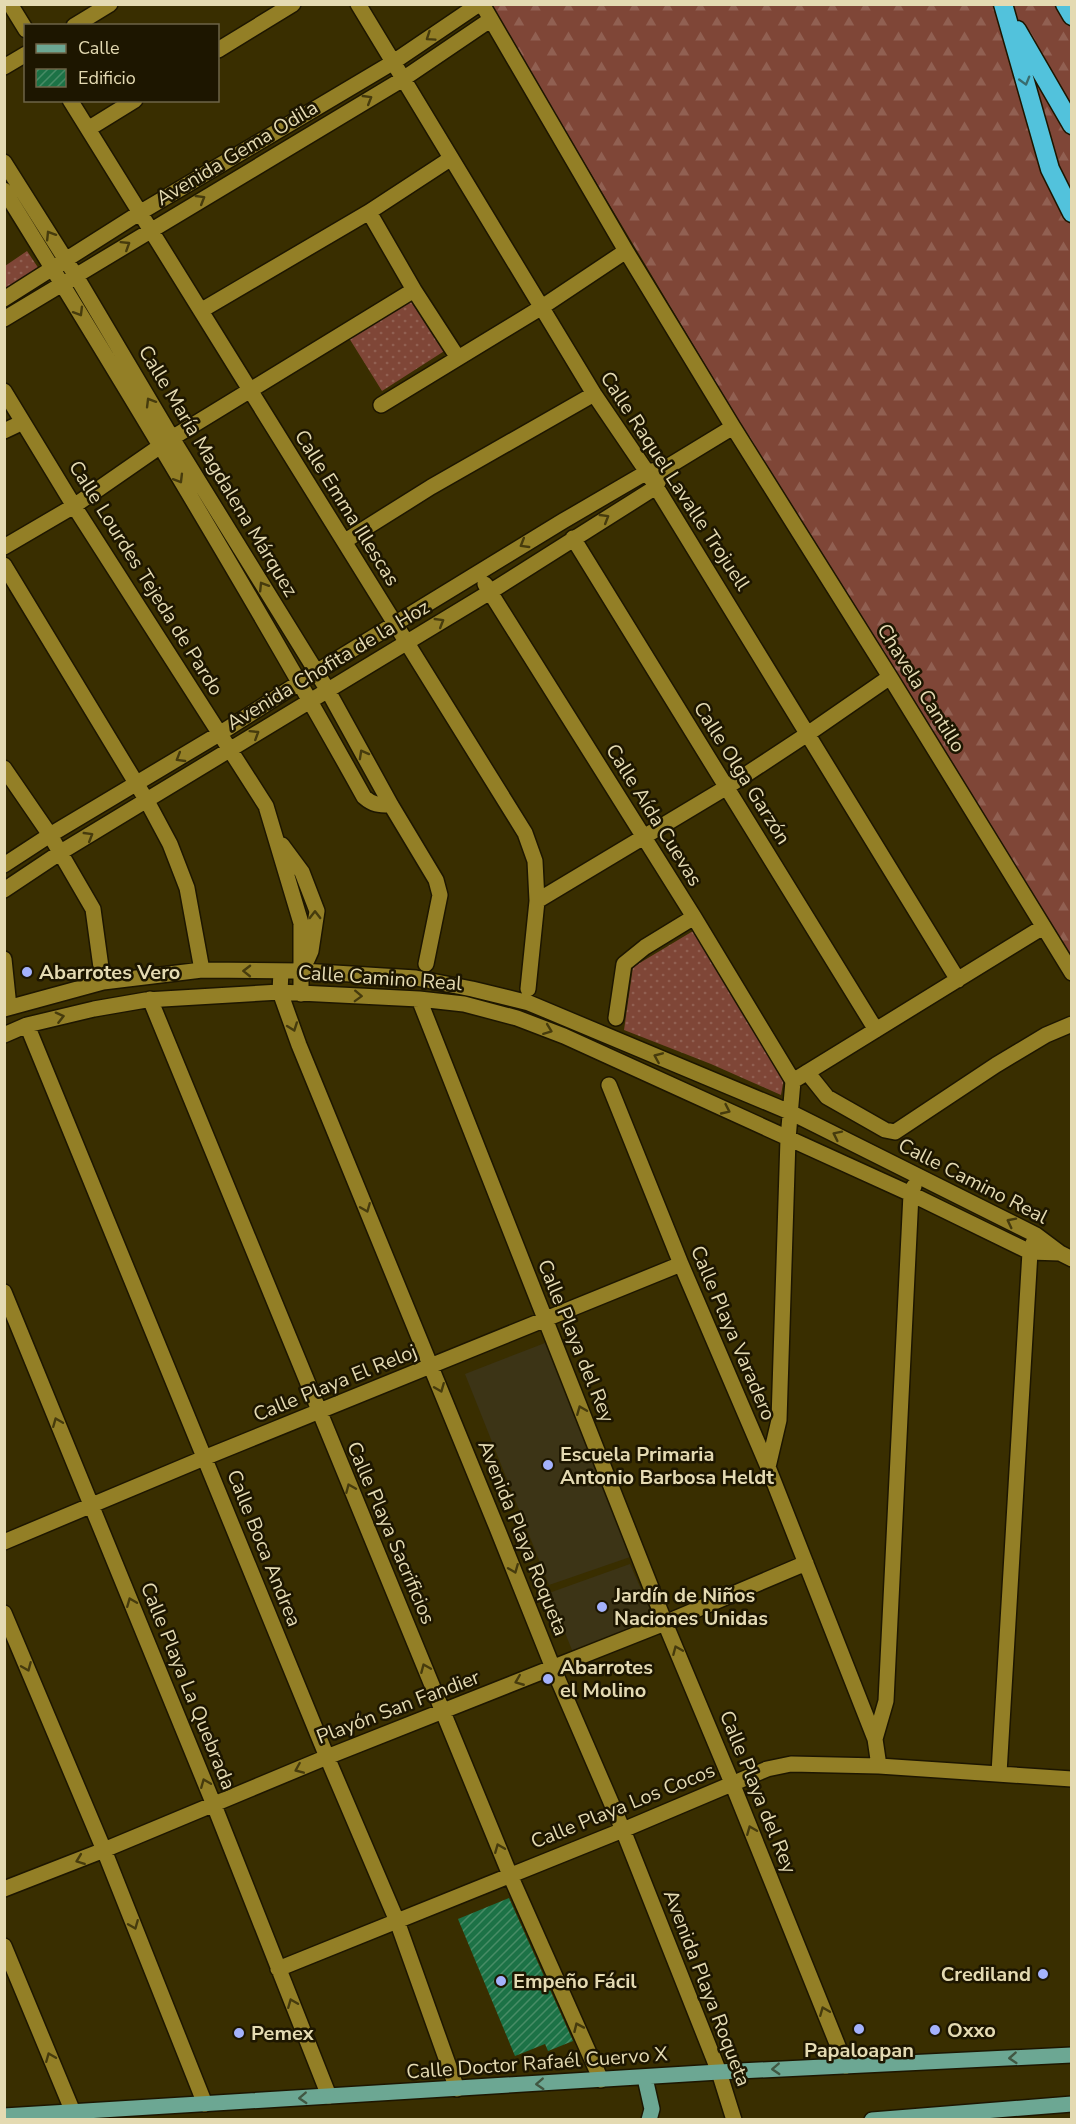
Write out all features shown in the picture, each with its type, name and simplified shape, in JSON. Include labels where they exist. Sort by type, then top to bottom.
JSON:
[{"type":"highway","points":[[1003,4],[1071,125]]},
{"type":"highway","points":[[1003,4],[1050,169],[1071,213]]},
{"type":"highway","points":[[1065,4],[1071,16]]},
{"type":"main road","name":"Calle Doctor Rafaél Cuervo X","points":[[4,2116],[718,2072],[1071,2055]]},
{"type":"main road","points":[[645,2078],[652,2109],[649,2120]]},
{"type":"main road","points":[[872,2120],[1071,2104]]},
{"type":"street","points":[[10,4],[24,27]]},
{"type":"street","points":[[77,24],[110,4]]},
{"type":"street","points":[[219,49],[293,4]]},
{"type":"street","name":"Calle Raquel Lavalle Trojuell","points":[[358,4],[594,394],[647,472],[809,733],[958,980]]},
{"type":"street","name":"Avenida Gema Odila","points":[[4,299],[141,212],[392,63],[481,4]]},
{"type":"street","name":"Chavela Cantillo","points":[[481,4],[626,251],[733,427],[890,676],[1071,973]]},
{"type":"street","name":"Avenida Gema Odila","points":[[4,320],[403,79],[490,20]]},
{"type":"street","points":[[4,67],[24,55]]},
{"type":"street","name":"Calle Emma Illescas","points":[[71,102],[525,833],[535,861],[537,901],[528,988]]},
{"type":"street","points":[[88,129],[132,102]]},
{"type":"street","points":[[264,139],[275,155]]},
{"type":"street","points":[[202,310],[369,212],[450,159]]},
{"type":"street","name":"Calle María Magdalena Márquez","points":[[4,162],[59,264],[166,442],[364,797],[370,803],[391,805]]},
{"type":"street","name":"Calle María Magdalena Márquez","points":[[4,190],[59,264]]},
{"type":"street","points":[[369,212],[414,290],[458,358]]},
{"type":"street","points":[[381,405],[542,307],[626,251]]},
{"type":"street","points":[[4,547],[74,506],[166,442],[414,290]]},
{"type":"street","name":"Calle Lourdes Tejeda de Pardo","points":[[4,391],[74,506],[266,806],[301,922],[301,994]]},
{"type":"street","points":[[345,542],[431,487],[594,394]]},
{"type":"street","points":[[4,431],[23,422]]},
{"type":"street","name":"Avenida Chofita de la Hoz","points":[[4,865],[477,573],[647,472],[664,469],[733,427]]},
{"type":"street","name":"Calle María Magdalena Márquez","points":[[166,442],[327,689],[391,805],[436,880],[440,895],[426,964]]},
{"type":"street","points":[[656,487],[664,469]]},
{"type":"street","name":"Avenida Chofita de la Hoz","points":[[4,890],[61,852],[490,592],[656,487]]},
{"type":"street","name":"Calle Olga Garzón","points":[[573,538],[876,1030]]},
{"type":"street","points":[[4,565],[147,801],[170,844],[187,888],[202,970]]},
{"type":"street","name":"Calle Aída Cuevas","points":[[477,573],[694,917],[793,1081]]},
{"type":"street","points":[[537,901],[727,787],[890,676]]},
{"type":"street","points":[[4,768],[61,852],[93,909],[103,982]]},
{"type":"street","points":[[616,1018],[624,964],[645,947],[694,917]]},
{"type":"street","points":[[768,1467],[779,1420],[788,1139],[793,1081],[1044,927]]},
{"type":"street","points":[[4,959],[7,1008]]},
{"type":"street","name":"Calle Camino Real","points":[[7,1008],[103,982],[202,970],[302,971],[416,978],[529,1003],[792,1113],[1036,1234],[1066,1256]]},
{"type":"street","name":"Avenida Playa Roqueta","points":[[281,971],[280,992],[299,1045],[553,1668],[623,1830],[718,2072],[734,2120]]},
{"type":"street","name":"Calle Camino Real","points":[[4,1035],[27,1025],[150,999],[280,992],[419,999],[464,1004],[517,1018],[564,1036],[911,1194],[1030,1252],[1066,1256]]},
{"type":"street","name":"Calle Playa Sacrificios","points":[[150,999],[510,1875],[601,2080]]},
{"type":"street","name":"Calle Playa del Rey","points":[[419,999],[665,1623],[846,2066]]},
{"type":"street","points":[[807,1072],[826,1097],[885,1130],[895,1132],[996,1065],[1046,1035],[1071,1024]]},
{"type":"street","name":"Calle Boca Andrea","points":[[27,1025],[327,1757],[398,1920],[457,2089]]},
{"type":"street","name":"Calle Playa Varadero","points":[[609,1085],[681,1264],[768,1467],[875,1739],[879,1766]]},
{"type":"street","points":[[875,1739],[886,1701],[911,1194],[919,1175]]},
{"type":"street","points":[[999,1773],[1030,1252],[1036,1234]]},
{"type":"street","name":"Calle Playa El Reloj","points":[[4,1542],[681,1264]]},
{"type":"street","name":"Calle Playa La Quebrada","points":[[4,1292],[214,1805],[329,2096]]},
{"type":"street","name":"Playón San Fandier","points":[[4,1889],[327,1757],[665,1623],[806,1563]]},
{"type":"street","points":[[4,1614],[104,1850],[205,2104]]},
{"type":"street","name":"Calle Playa Los Cocos","points":[[278,1969],[623,1830],[767,1769],[791,1764],[879,1766],[1071,1779]]},
{"type":"street","points":[[4,1946],[73,2112]]},
{"type":"shaded area","name":"Escuela Primaria Antonio Barbosa Heldt","points":[[545,1343],[633,1556],[549,1585],[465,1374]]},
{"type":"shaded area","name":"Jardín de Niños Naciones Unidas","points":[[630,1564],[655,1621],[574,1655],[549,1593]]},
{"type":"green space","points":[[490,5],[1071,5],[1071,976]]},
{"type":"green space","points":[[27,251],[39,269],[5,290],[5,266]]},
{"type":"green space","points":[[416,298],[449,348],[382,391],[349,338]]},
{"type":"green space","points":[[693,931],[784,1078],[781,1095],[711,1064],[624,1030],[633,967]]},
{"type":"building","points":[[509,1898],[573,2041],[548,2051],[545,2044],[515,2056],[458,1919]]},
{"type":"place","name":"Abarrotes Vero","points":[[27,972]]},
{"type":"place","name":"Escuela Primaria Antonio Barbosa Heldt","points":[[548,1465]]},
{"type":"place","name":"Jardín de Niños Naciones Unidas","points":[[602,1607]]},
{"type":"place","name":"Abarrotes el Molino","points":[[548,1679]]},
{"type":"place","name":"Crediland","points":[[1043,1974]]},
{"type":"place","name":"Empeño Fácil","points":[[501,1981]]},
{"type":"place","name":"Papaloapan","points":[[859,2029]]},
{"type":"place","name":"Oxxo","points":[[935,2030]]},
{"type":"place","name":"Pemex","points":[[239,2033]]}]
